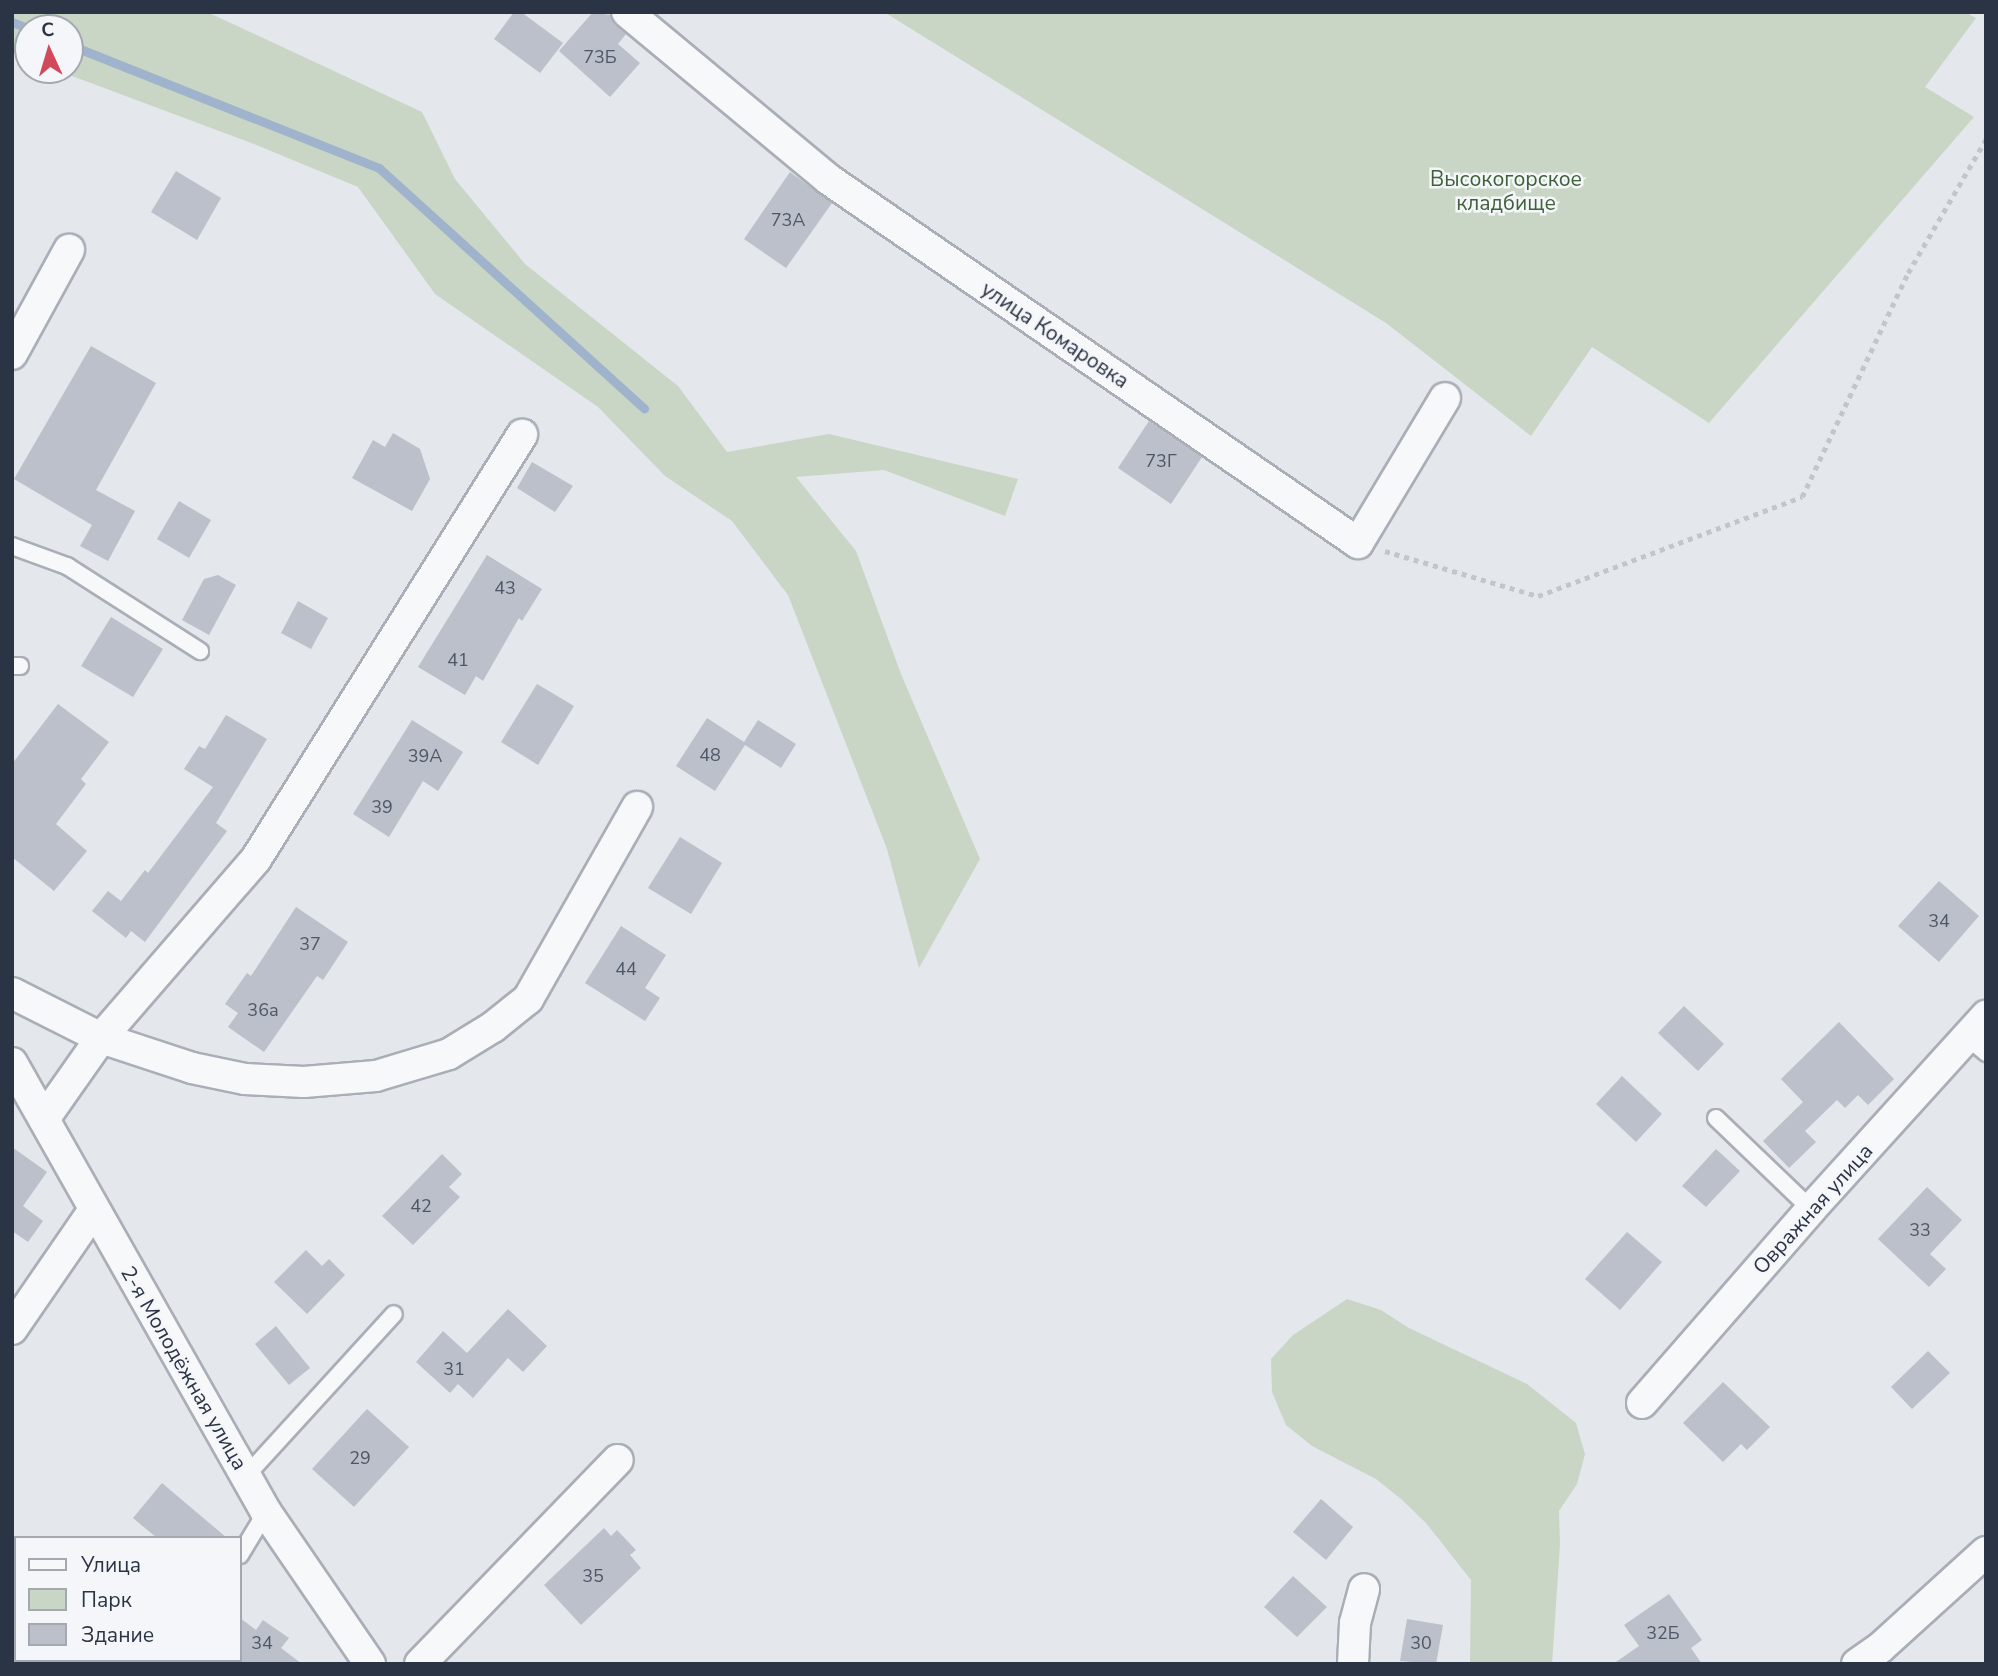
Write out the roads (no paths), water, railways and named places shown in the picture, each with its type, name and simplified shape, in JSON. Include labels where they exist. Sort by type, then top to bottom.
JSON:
[{"type":"street","name":"улица Комаровка","points":[[627,12],[828,179],[1357,543],[1445,398]]},
{"type":"street","points":[[12,354],[68,250]]},
{"type":"street","points":[[44,1119],[101,1038],[256,859],[522,435]]},
{"type":"street","points":[[12,993],[101,1038],[205,1071],[245,1079],[304,1082],[376,1076],[449,1054],[493,1027],[528,999],[637,807]]},
{"type":"street","name":"Овражная улица","points":[[1642,1403],[1811,1209],[1980,1035]]},
{"type":"street","name":"2-я Молодёжная улица","points":[[12,1063],[93,1211],[266,1511],[370,1664]]},
{"type":"street","points":[[12,1329],[93,1211]]},
{"type":"street","points":[[420,1664],[618,1460]]},
{"type":"street","points":[[1857,1664],[1880,1648],[1986,1552]]},
{"type":"street","points":[[1353,1664],[1355,1623],[1364,1589]]},
{"type":"lane","points":[[12,546],[67,566],[200,651]]},
{"type":"lane","points":[[1716,1118],[1811,1209]]},
{"type":"lane","points":[[246,1476],[394,1314]]},
{"type":"lane","points":[[242,1552],[266,1511]]},
{"type":"waterway","points":[[84,51],[379,168],[644,408]]},
{"type":"park label","name":"Высокогорское кладбище","points":[[1506,191]]}]
